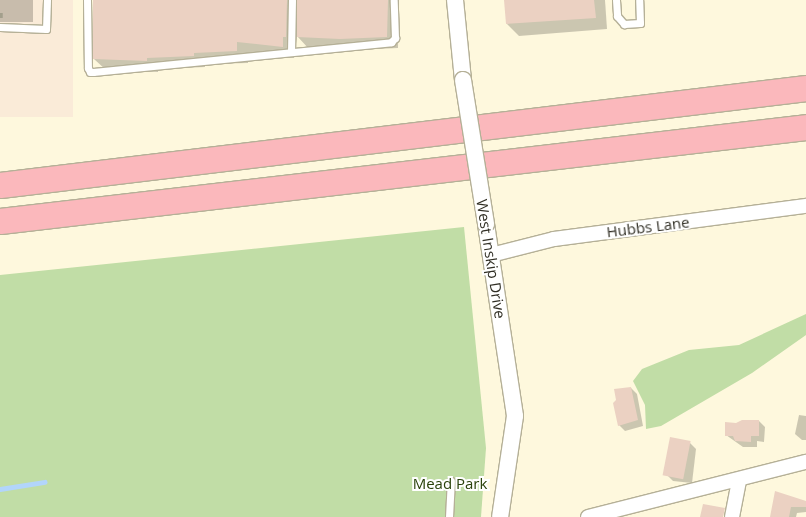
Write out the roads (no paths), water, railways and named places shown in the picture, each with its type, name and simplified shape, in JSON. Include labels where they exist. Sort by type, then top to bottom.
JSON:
[{"type":"highway","points":[[4,184],[806,88]]},
{"type":"highway","points":[[0,222],[86,210],[806,127]]},
{"type":"highway","points":[[0,230],[86,210]]},
{"type":"street","name":"West Inskip Drive","points":[[455,0],[463,80],[515,416],[500,517]]},
{"type":"street","name":"Hubbs Lane","points":[[491,256],[554,239],[806,206]]},
{"type":"street","points":[[588,517],[806,462]]},
{"type":"street","points":[[732,517],[739,480]]},
{"type":"lane","points":[[0,27],[46,29],[47,0]]},
{"type":"lane","points":[[87,0],[88,68],[90,72],[391,42],[394,38],[394,0]]},
{"type":"lane","points":[[291,52],[292,0]]},
{"type":"lane","points":[[616,0],[617,16],[624,24],[640,23],[639,0]]},
{"type":"lane","points":[[449,517],[451,481]]},
{"type":"waterway","points":[[0,489],[44,482]]},
{"type":"park label","name":"Mead Park","points":[[450,484]]}]
